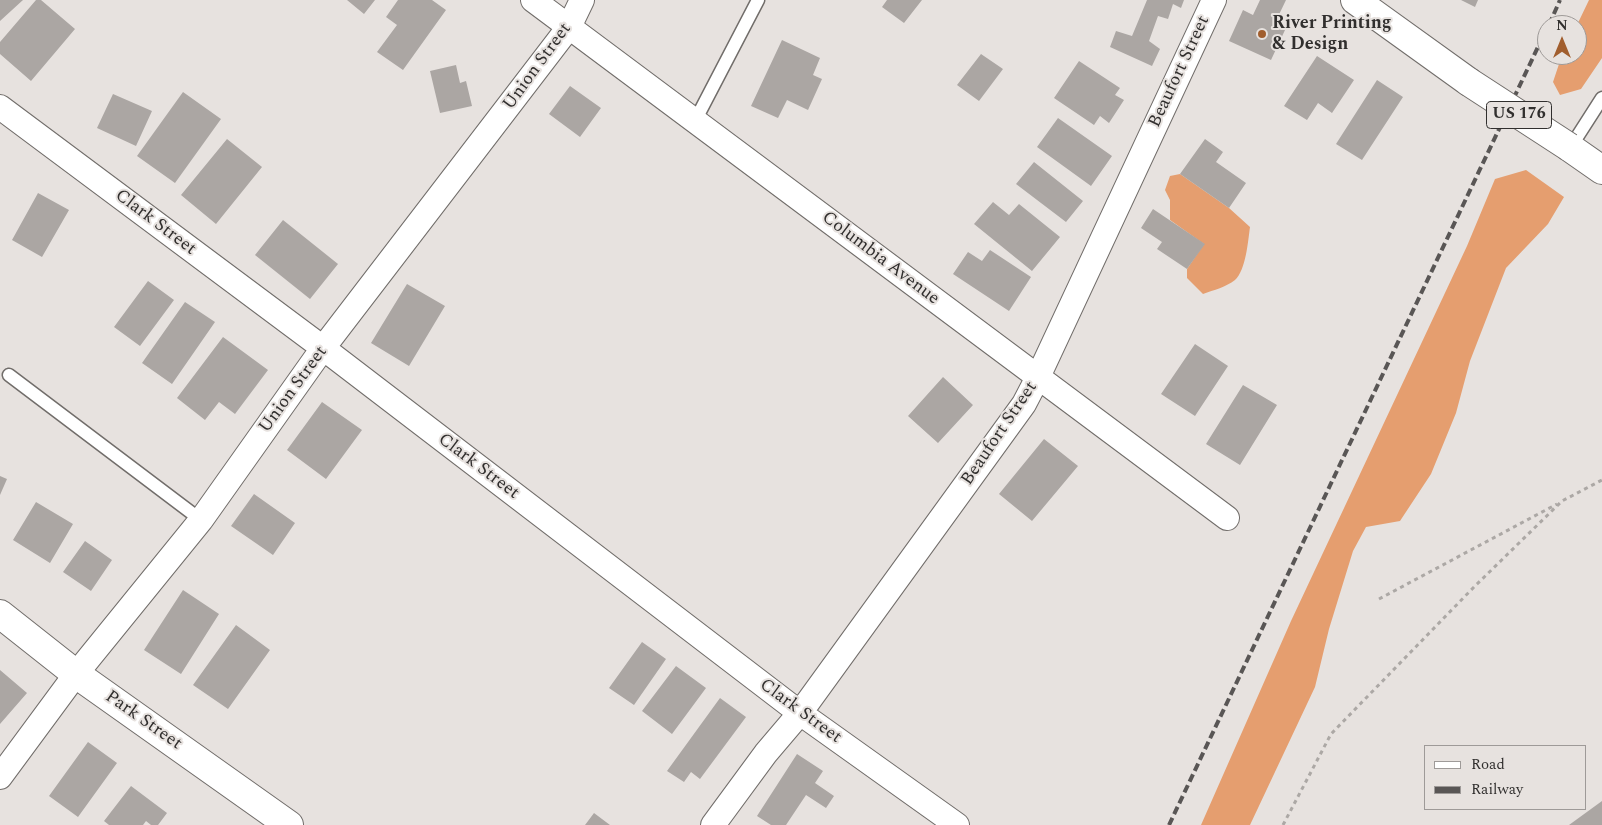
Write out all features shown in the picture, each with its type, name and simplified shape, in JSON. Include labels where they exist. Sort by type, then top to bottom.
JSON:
[{"type":"street","name":"Columbia Avenue","points":[[533,0],[1227,518]]},
{"type":"street","name":"Union Street","points":[[0,776],[76,674],[200,520],[323,348],[569,27],[582,0]]},
{"type":"street","name":"Beaufort Street","points":[[713,825],[766,753],[800,713],[1024,404],[1214,0]]},
{"type":"street","name":"US 176","points":[[1355,0],[1469,82],[1602,170]]},
{"type":"street","name":"Clark Street","points":[[0,107],[323,348],[800,713],[957,825]]},
{"type":"street","name":"Park Street","points":[[0,614],[76,674],[289,825]]},
{"type":"lane","points":[[695,121],[758,0]]},
{"type":"lane","points":[[1570,148],[1602,98]]},
{"type":"lane","points":[[9,374],[200,520]]},
{"type":"path","points":[[1379,599],[1602,480]]},
{"type":"path","points":[[1283,825],[1330,734],[1474,587],[1562,501]]},
{"type":"shaded area","points":[[1589,0],[1602,0],[1602,58],[1581,89],[1560,95],[1553,82],[1559,65],[1587,65],[1587,15],[1582,15]]},
{"type":"shaded area","points":[[1526,170],[1564,197],[1548,224],[1506,268],[1470,361],[1456,413],[1431,474],[1400,521],[1366,527],[1353,551],[1329,629],[1315,687],[1250,825],[1201,825],[1291,621],[1467,246],[1495,179]]},
{"type":"shaded area","points":[[1180,174],[1229,208],[1250,227],[1246,255],[1239,275],[1228,285],[1203,294],[1187,278],[1187,269],[1204,244],[1170,220],[1170,200],[1165,190],[1170,176]]},
{"type":"building","points":[[0,0],[23,0],[0,21]]},
{"type":"building","points":[[36,0],[41,0],[75,29],[31,81],[0,54],[0,42]]},
{"type":"building","points":[[347,0],[375,0],[364,14]]},
{"type":"building","points":[[398,0],[432,0],[446,10],[403,70],[377,52],[397,25],[386,17]]},
{"type":"building","points":[[887,0],[922,0],[904,23],[882,7]]},
{"type":"building","points":[[1147,0],[1184,0],[1181,8],[1173,4],[1168,19],[1158,16],[1149,41],[1160,49],[1152,66],[1110,47],[1116,31],[1132,36]]},
{"type":"building","points":[[1260,0],[1286,0],[1274,25],[1285,30],[1271,60],[1229,41],[1243,10],[1253,15]]},
{"type":"building","points":[[1461,0],[1478,0],[1475,7]]},
{"type":"building","points":[[782,40],[820,58],[813,75],[822,79],[808,110],[787,100],[778,118],[751,106]]},
{"type":"building","points":[[981,54],[1003,69],[979,101],[957,85]]},
{"type":"building","points":[[1317,56],[1354,80],[1332,113],[1318,103],[1307,120],[1284,106]]},
{"type":"building","points":[[1079,61],[1120,88],[1115,95],[1124,100],[1109,123],[1100,116],[1094,125],[1054,98]]},
{"type":"building","points":[[456,65],[460,83],[466,81],[472,106],[440,113],[430,71]]},
{"type":"building","points":[[1377,80],[1403,97],[1362,160],[1336,144]]},
{"type":"building","points":[[570,86],[601,108],[580,137],[549,114]]},
{"type":"building","points":[[183,92],[221,119],[175,183],[137,156]]},
{"type":"building","points":[[113,94],[152,111],[136,146],[97,128]]},
{"type":"building","points":[[1058,118],[1112,156],[1091,186],[1037,147]]},
{"type":"building","points":[[227,139],[262,167],[216,224],[181,195]]},
{"type":"building","points":[[1205,139],[1223,152],[1216,162],[1246,183],[1229,208],[1180,174]]},
{"type":"building","points":[[1034,162],[1083,201],[1066,222],[1016,184]]},
{"type":"building","points":[[38,193],[69,210],[42,257],[12,240]]},
{"type":"building","points":[[993,202],[1009,215],[1019,204],[1060,237],[1032,271],[974,224]]},
{"type":"building","points":[[1153,209],[1205,244],[1187,269],[1157,249],[1162,242],[1141,228]]},
{"type":"building","points":[[283,220],[338,264],[310,299],[255,255]]},
{"type":"building","points":[[990,250],[1031,277],[1009,311],[953,274],[968,252],[982,261]]},
{"type":"building","points":[[148,281],[174,300],[140,346],[114,327]]},
{"type":"building","points":[[407,284],[445,306],[409,366],[371,343]]},
{"type":"building","points":[[185,302],[215,322],[172,384],[142,363]]},
{"type":"building","points":[[223,337],[268,370],[235,414],[219,402],[205,420],[177,398]]},
{"type":"building","points":[[1195,344],[1228,366],[1195,416],[1161,394]]},
{"type":"building","points":[[943,377],[973,405],[938,443],[908,416]]},
{"type":"building","points":[[1243,385],[1277,405],[1240,465],[1206,444]]},
{"type":"building","points":[[322,402],[362,430],[326,479],[287,450]]},
{"type":"building","points":[[1044,439],[1078,466],[1032,521],[999,494]]},
{"type":"building","points":[[0,476],[7,479],[0,495]]},
{"type":"building","points":[[254,494],[295,523],[273,555],[231,526]]},
{"type":"building","points":[[36,502],[73,524],[50,563],[13,540]]},
{"type":"building","points":[[85,541],[112,560],[91,591],[63,572]]},
{"type":"building","points":[[183,590],[219,614],[181,674],[144,650]]},
{"type":"building","points":[[236,625],[270,650],[228,709],[193,685]]},
{"type":"building","points":[[642,642],[666,659],[634,705],[609,688]]},
{"type":"building","points":[[676,666],[706,688],[672,734],[642,711]]},
{"type":"building","points":[[0,670],[27,693],[0,724]]},
{"type":"building","points":[[720,698],[746,717],[700,779],[691,772],[684,782],[667,771]]},
{"type":"building","points":[[88,742],[117,763],[78,817],[49,796]]},
{"type":"building","points":[[797,754],[823,771],[815,783],[834,796],[826,808],[806,795],[786,825],[771,825],[757,816]]},
{"type":"building","points":[[131,786],[167,813],[158,825],[151,825],[146,821],[143,825],[109,825],[104,821]]},
{"type":"building","points":[[1602,801],[1602,825],[1569,825]]},
{"type":"building","points":[[594,813],[610,825],[585,825]]},
{"type":"railway","points":[[1553,15],[1560,0]]},
{"type":"railway","points":[[1169,825],[1537,49]]},
{"type":"place","name":"River Printing & Design","points":[[1262,34]]}]
